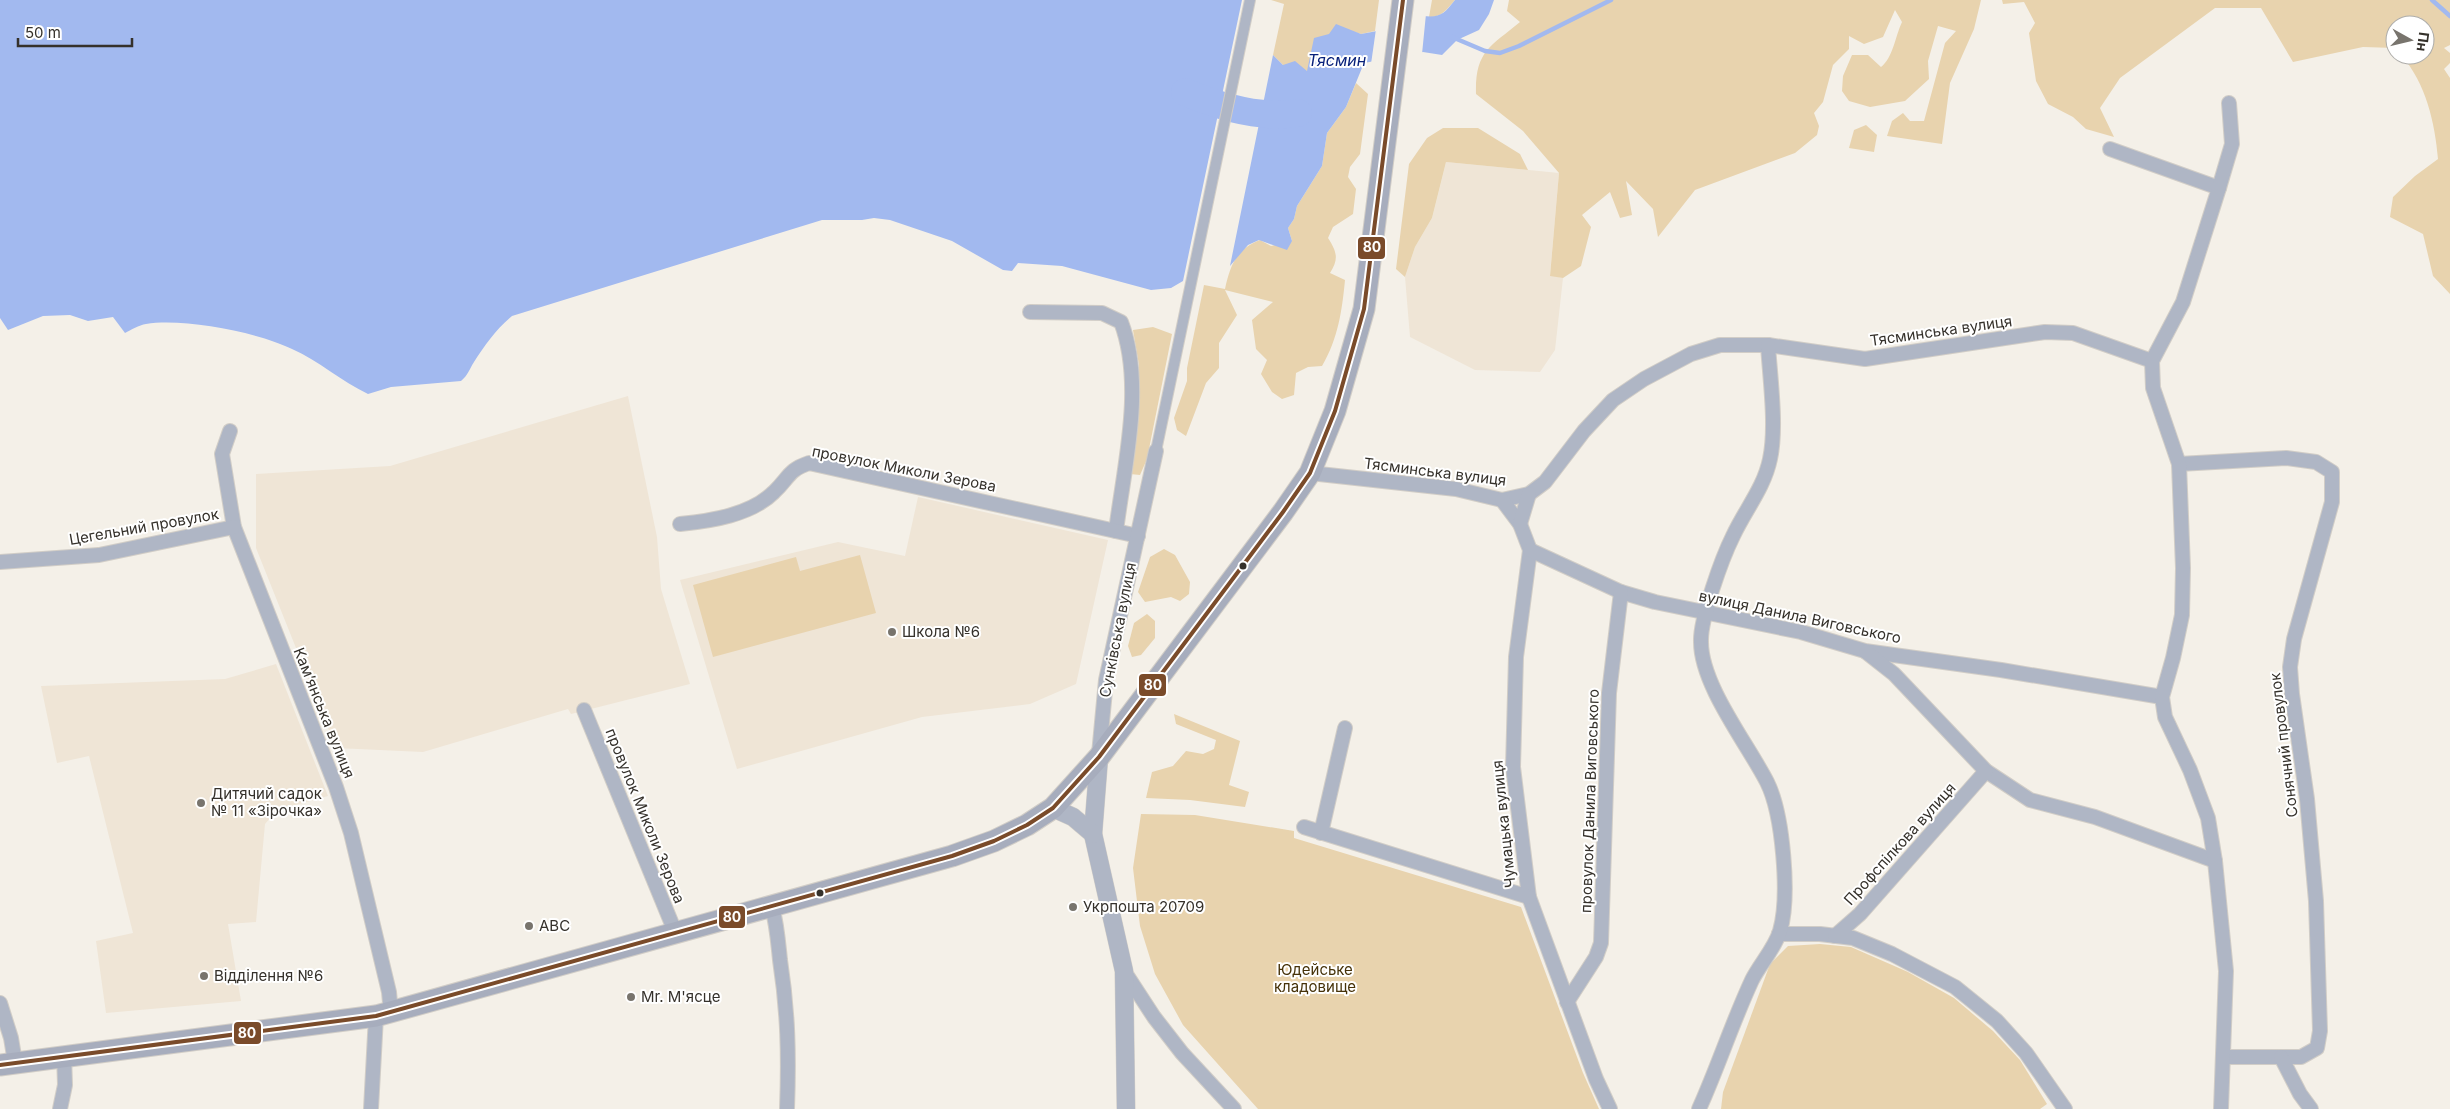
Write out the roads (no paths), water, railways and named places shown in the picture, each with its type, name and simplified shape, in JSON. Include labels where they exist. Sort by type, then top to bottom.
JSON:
[{"type":"main road","points":[[8,1063],[383,1015],[952,856],[1002,837],[1027,825],[1053,808],[1099,757],[1283,512],[1310,473],[1335,411],[1364,309],[1402,0]]},
{"type":"street","points":[[1156,450],[1250,0]]},
{"type":"street","points":[[2221,1109],[2226,971],[2215,861],[2208,818],[2190,770],[2165,717],[2162,697],[2174,658],[2182,615],[2183,568],[2179,464],[2153,388],[2152,361],[2183,302],[2219,188],[2232,144],[2229,103]]},
{"type":"street","points":[[2110,149],[2219,188]]},
{"type":"street","points":[[1030,312],[1102,313],[1121,322],[1128,340],[1132,367],[1130,416],[1116,531]]},
{"type":"street","name":"Тясминська вулиця","points":[[1310,473],[1430,485],[1502,500],[1529,494],[1545,482],[1584,431],[1613,400],[1644,379],[1691,354],[1720,345],[1768,345],[1865,359],[2045,332],[2073,333],[2152,361]]},
{"type":"street","points":[[1699,1109],[1734,1019],[1755,974],[1780,934],[1784,913],[1783,858],[1778,818],[1768,784],[1718,696],[1705,666],[1701,642],[1705,613],[1732,537],[1762,484],[1770,458],[1772,419],[1768,345]]},
{"type":"street","name":"Камʼянська вулиця","points":[[230,431],[222,454],[234,527],[336,787],[351,834],[389,992],[383,1015],[371,1109]]},
{"type":"street","name":"Сунківська вулиця","points":[[1126,1109],[1124,971],[1093,834],[1106,680],[1156,450]]},
{"type":"street","name":"Сонячний провулок","points":[[2179,464],[2286,458],[2316,462],[2332,472],[2332,502],[2294,639],[2290,667],[2309,818],[2316,901],[2320,1031],[2317,1048],[2301,1057],[2224,1057]]},
{"type":"street","name":"провулок Миколи Зерова","points":[[680,524],[710,521],[758,505],[774,492],[794,468],[809,463],[1138,536]]},
{"type":"street","points":[[1520,524],[1529,494]]},
{"type":"street","name":"Чумацька вулиця","points":[[1502,500],[1520,524],[1530,550],[1516,657],[1513,767],[1529,897],[1596,1079],[1610,1109]]},
{"type":"street","name":"Цегельний провулок","points":[[0,562],[99,555],[234,527]]},
{"type":"street","name":"вулиця Данила Виговського","points":[[1530,550],[1621,592],[1705,613],[1801,632],[1865,652],[2001,670],[2162,697]]},
{"type":"street","name":"провулок Данила Виговського","points":[[1567,1002],[1596,957],[1601,943],[1609,694],[1621,592]]},
{"type":"street","points":[[1865,652],[1894,674],[1986,771],[2030,800],[2095,817],[2215,861]]},
{"type":"street","name":"провулок Миколи Зерова","points":[[584,710],[676,934]]},
{"type":"street","points":[[1321,832],[1344,728]]},
{"type":"street","name":"Профспілкова вулиця","points":[[1835,936],[1860,914],[1986,771]]},
{"type":"street","points":[[1053,808],[1073,817],[1093,834]]},
{"type":"street","points":[[1304,827],[1529,897]]},
{"type":"street","points":[[772,907],[778,928],[787,1010],[789,1047],[787,1109]]},
{"type":"street","points":[[1780,934],[1853,938],[1892,954],[1955,987],[2003,1028],[2026,1053],[2065,1109]]},
{"type":"street","points":[[1124,971],[1154,1017],[1182,1053],[1234,1109]]},
{"type":"street","points":[[0,1003],[11,1038],[8,1063]]},
{"type":"street","points":[[60,1109],[65,1085],[64,1055]]},
{"type":"street","points":[[2281,1057],[2300,1094],[2311,1109]]},
{"type":"water","points":[[0,0],[1242,0],[1183,281],[1171,288],[1151,290],[1062,266],[1018,263],[1012,271],[1003,270],[952,241],[890,220],[874,218],[862,220],[822,220],[512,316],[491,338],[461,381],[391,387],[368,394],[292,349],[260,337],[220,328],[180,323],[162,323],[143,325],[125,333],[113,317],[88,321],[70,315],[43,316],[8,330],[0,318]]},
{"type":"water","name":"Тясмин","points":[[1455,0],[1494,0],[1489,14],[1479,30],[1457,40],[1442,55],[1423,52],[1364,63],[1346,107],[1327,133],[1322,166],[1297,206],[1294,219],[1288,228],[1292,241],[1287,250],[1259,240],[1248,245],[1230,266],[1273,55],[1283,65],[1295,61],[1307,71],[1314,38],[1329,34],[1336,24],[1361,34],[1420,23],[1423,16],[1438,16],[1448,9]]},
{"type":"waterway","points":[[1452,37],[1485,51],[1500,53],[1519,46],[1611,0]]},
{"type":"waterway","points":[[2432,0],[2450,16]]},
{"type":"waterway","name":"Тясмин","points":[[1185,92],[1226,107],[1255,113],[1298,113]]},
{"type":"place","name":"Школа №6","points":[[892,632]]},
{"type":"place","name":"Дитячий садок № 11 «Зірочка»","points":[[201,803]]},
{"type":"place","name":"Укрпошта 20709","points":[[1073,907]]},
{"type":"place","name":"ABC","points":[[529,926]]},
{"type":"place","name":"Відділення №6","points":[[204,976]]},
{"type":"place","name":"Mr. М'ясце","points":[[631,997]]},
{"type":"park label","name":"Юдейське кладовище","points":[[1315,978]]}]
